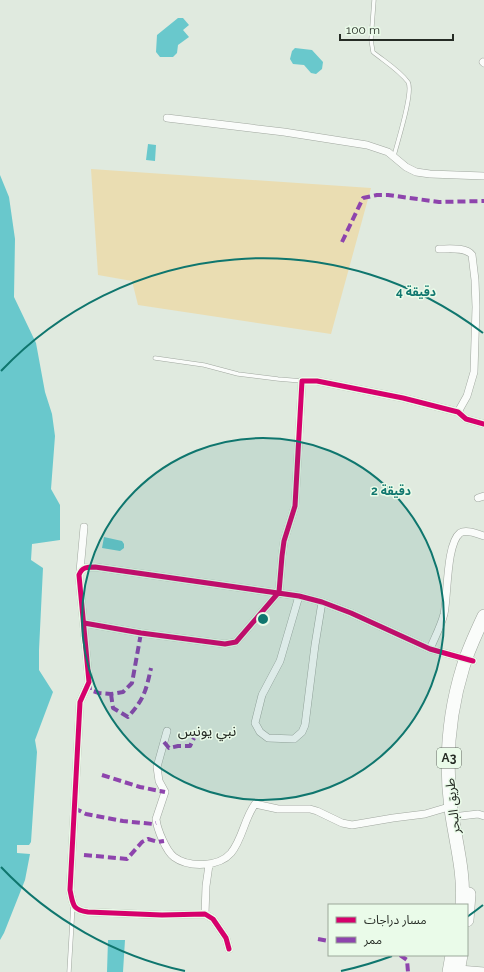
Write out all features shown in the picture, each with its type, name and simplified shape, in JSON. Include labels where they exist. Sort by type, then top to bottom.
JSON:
[{"type":"highway","name":"طريق البحر","points":[[462,904],[462,876],[449,766],[450,735],[460,680],[469,660],[484,616]]},
{"type":"highway","name":"طريق البحر","points":[[469,660],[484,636]]},
{"type":"highway","name":"طريق البحر","points":[[454,811],[469,886],[468,913]]},
{"type":"highway","points":[[452,956],[455,971]]},
{"type":"highway","points":[[455,971],[461,956]]},
{"type":"street","points":[[168,118],[367,144],[381,148],[394,156],[406,167],[416,172],[484,176]]},
{"type":"street","points":[[439,249],[465,250],[471,254],[475,280],[476,307],[473,380],[467,396],[458,412]]},
{"type":"street","points":[[476,307],[484,307]]},
{"type":"street","points":[[84,623],[141,633],[225,644],[236,642],[279,592],[284,541],[295,506],[302,381],[317,381],[403,398],[458,412],[466,419],[484,424]]},
{"type":"street","points":[[84,527],[79,575],[89,682],[80,702],[70,890],[73,904],[79,911],[88,912],[162,915],[205,914],[213,919],[226,938],[228,949]]},
{"type":"street","points":[[430,649],[444,614],[451,552],[455,541],[460,533],[466,531],[484,536]]},
{"type":"street","points":[[80,571],[85,567],[95,566],[299,596],[322,602],[379,625],[430,649],[469,660]]},
{"type":"street","points":[[299,596],[280,661],[262,695],[255,723],[257,728],[268,738],[294,739],[302,732],[305,725],[314,645],[322,602]]},
{"type":"street","points":[[167,731],[157,767],[159,781],[165,792],[156,819],[157,827],[171,854],[183,862],[209,865],[224,860],[238,842],[250,811],[255,804],[278,809],[310,809],[342,823],[352,825],[393,818],[454,811],[484,816]]},
{"type":"street","points":[[205,914],[206,886],[209,865]]},
{"type":"street","points":[[455,971],[484,971]]},
{"type":"lane","points":[[374,0],[371,40],[373,52],[398,72],[408,83],[410,89],[406,112],[394,156]]},
{"type":"lane","points":[[155,358],[204,365],[238,374],[302,381]]},
{"type":"lane","points":[[69,972],[73,904]]},
{"type":"shaded area","points":[[91,169],[371,188],[331,334],[138,305],[132,281],[98,275]]},
{"type":"water","points":[[178,18],[183,18],[189,25],[183,30],[189,37],[178,45],[177,53],[173,57],[160,57],[156,52],[157,35]]},
{"type":"water","points":[[295,48],[312,50],[323,62],[322,69],[316,74],[311,73],[304,65],[293,64],[290,59],[292,51]]},
{"type":"water","points":[[148,144],[156,145],[155,161],[146,160]]},
{"type":"water","points":[[0,175],[9,197],[15,239],[14,297],[36,343],[45,392],[52,414],[55,436],[51,489],[60,505],[60,540],[32,544],[31,560],[43,568],[39,670],[53,692],[35,740],[37,752],[31,842],[29,845],[17,845],[17,853],[30,854],[25,880],[0,940]]},
{"type":"water","points":[[104,537],[122,541],[124,548],[120,551],[102,548]]},
{"type":"water","points":[[108,940],[125,940],[123,972],[107,972]]},
{"type":"marked path","points":[[342,242],[363,198],[377,195],[388,195],[439,202],[484,201]]},
{"type":"marked path","points":[[89,682],[90,690],[99,693],[111,694],[123,692],[132,683],[141,633]]},
{"type":"marked path","points":[[111,694],[113,708],[128,717],[138,705],[144,694],[151,668]]},
{"type":"marked path","points":[[164,742],[169,748],[190,746],[194,738]]},
{"type":"marked path","points":[[102,775],[140,787],[165,792]]},
{"type":"marked path","points":[[74,808],[86,814],[123,821],[156,823]]},
{"type":"marked path","points":[[84,855],[127,859],[142,842],[148,839],[158,842],[164,841]]},
{"type":"marked path","points":[[318,939],[328,941]]},
{"type":"marked path","points":[[401,956],[407,960],[408,972]]},
{"type":"cycle path","points":[[84,623],[141,633],[225,644],[236,642],[279,592],[284,541],[295,506],[302,381],[317,381],[403,398],[458,412],[466,419],[484,424]]},
{"type":"cycle path","points":[[229,949],[226,938],[213,919],[205,914],[162,915],[88,912],[79,910],[74,906],[70,890],[80,702],[89,682],[79,575],[82,570],[87,567],[95,567],[299,596],[322,602],[351,613],[430,649],[473,661]]},
{"type":"district","name":"نبي يونس","points":[[207,731]]}]
